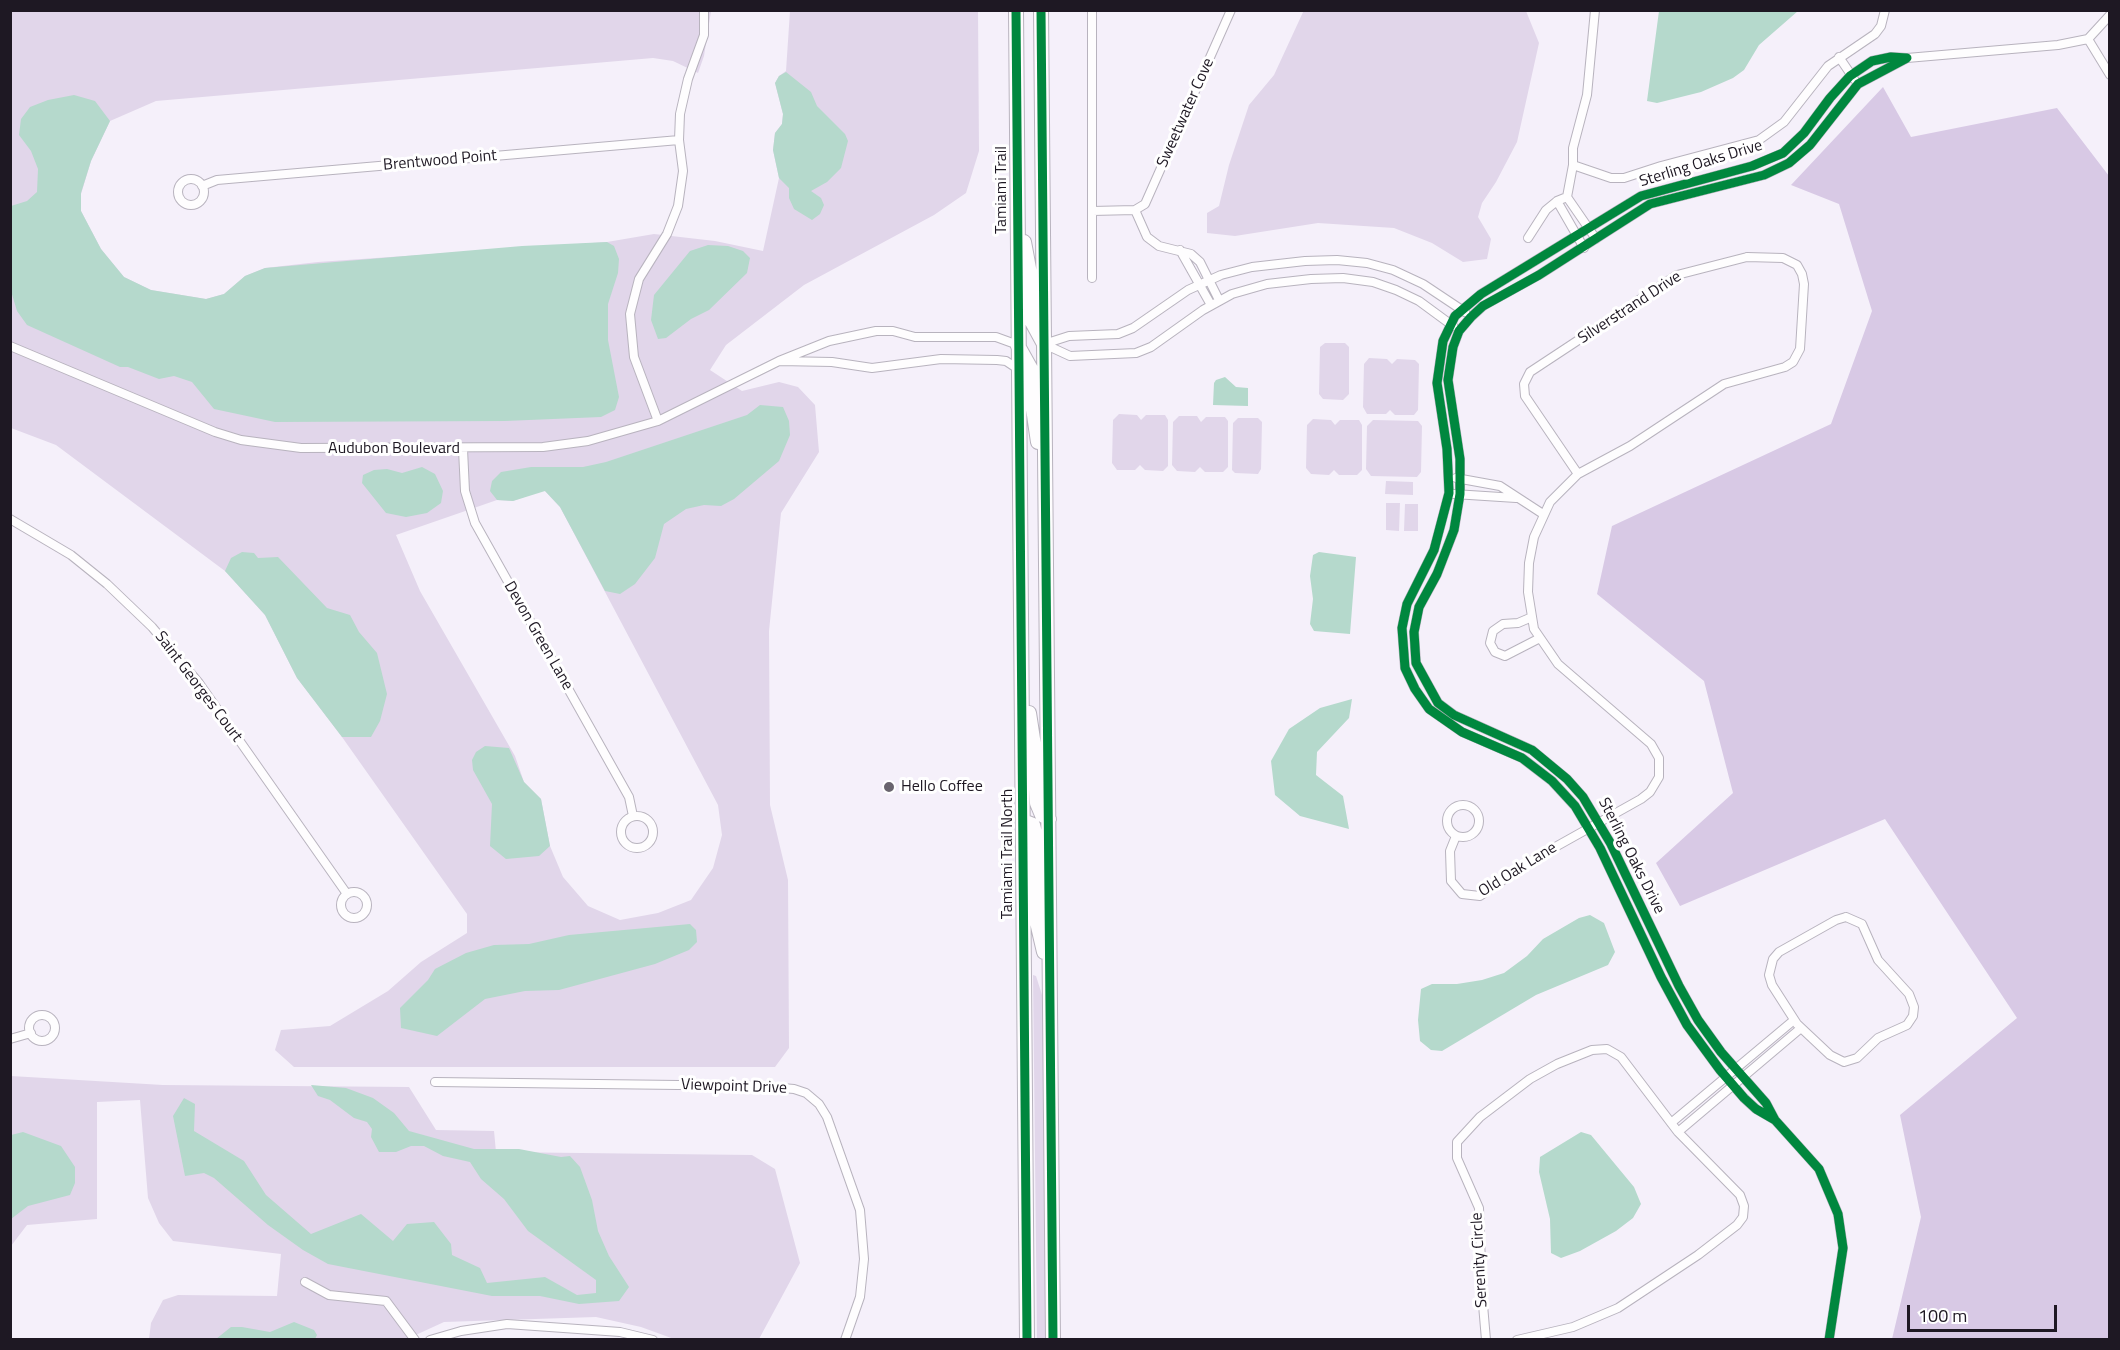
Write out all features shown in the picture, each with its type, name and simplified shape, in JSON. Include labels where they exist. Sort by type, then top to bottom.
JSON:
[{"type":"main road","name":"Tamiami Trail","points":[[1016,10],[1018,369]]},
{"type":"main road","points":[[1041,10],[1053,1340]]},
{"type":"main road","points":[[1017,210],[1031,279],[1032,322],[1044,344]]},
{"type":"main road","points":[[1018,345],[1032,371],[1032,401],[1046,492]]},
{"type":"main road","name":"Tamiami Trail North","points":[[1018,369],[1027,1340]]},
{"type":"main road","points":[[1022,663],[1035,753],[1037,803],[1042,815],[1049,819]]},
{"type":"main road","points":[[1023,821],[1033,825],[1036,837],[1037,922],[1050,980]]},
{"type":"street","points":[[657,421],[634,357],[630,314],[639,279],[667,234],[678,206],[683,171],[678,140],[683,97],[704,35],[704,10]]},
{"type":"street","points":[[1092,10],[1092,278]]},
{"type":"street","name":"Sweetwater Cove","points":[[1135,210],[1145,204],[1231,10]]},
{"type":"street","points":[[1595,10],[1587,95],[1573,148],[1568,197],[1596,239]]},
{"type":"street","points":[[1573,165],[1611,178],[1624,178],[1759,140],[1784,122],[1814,81],[1839,57],[1875,34],[1881,26],[1885,10]]},
{"type":"street","points":[[2109,15],[2088,39],[2109,75]]},
{"type":"street","name":"Sterling Oaks Drive","points":[[1776,1120],[1756,1109],[1733,1085],[1677,1007],[1588,828],[1564,793],[1539,769],[1510,751],[1462,732],[1438,717],[1421,699],[1409,678],[1401,639],[1404,616],[1412,592],[1434,549],[1449,493],[1437,383],[1440,354],[1450,324],[1481,294],[1577,237],[1627,204],[1656,190],[1752,166],[1783,153],[1804,133],[1830,98],[1851,75],[1872,61],[1891,57],[2058,45],[2088,39]]},
{"type":"street","points":[[1839,57],[1858,84]]},
{"type":"street","name":"Sterling Oaks Drive","points":[[1829,1340],[1843,1248],[1838,1214],[1819,1169],[1776,1120],[1766,1103],[1698,1020],[1598,822],[1583,797],[1567,778],[1532,750],[1454,715],[1438,703],[1416,663],[1415,618],[1454,530],[1461,479],[1457,434],[1448,380],[1453,347],[1460,332],[1472,317],[1483,306],[1584,248],[1650,204],[1764,175],[1789,163],[1809,145],[1858,84],[1907,57]]},
{"type":"street","name":"Brentwood Point","points":[[202,186],[217,180],[678,140]]},
{"type":"street","points":[[1528,238],[1546,210],[1557,201],[1568,197]]},
{"type":"street","points":[[1557,201],[1584,248]]},
{"type":"street","points":[[1092,211],[1135,210],[1147,237],[1159,246],[1180,250],[1200,261],[1219,300]]},
{"type":"street","points":[[1180,250],[1211,305]]},
{"type":"street","name":"Silverstrand Drive","points":[[1578,474],[1525,396],[1524,384],[1530,372],[1684,272],[1747,257],[1784,258],[1797,266],[1804,284],[1800,349],[1793,362],[1785,367],[1724,384],[1630,446],[1578,474],[1561,489],[1543,514],[1534,537],[1528,563],[1528,592],[1532,617],[1540,638],[1558,664],[1651,744],[1659,758],[1659,777],[1650,792],[1598,822]]},
{"type":"street","points":[[1044,344],[1069,336],[1118,334],[1133,328],[1210,279],[1235,270],[1272,264],[1337,260],[1367,263],[1393,270],[1423,284],[1472,317]]},
{"type":"street","points":[[1044,344],[1070,356],[1136,353],[1151,347],[1219,300],[1267,284],[1343,278],[1373,282],[1396,290],[1419,301],[1460,332]]},
{"type":"street","name":"Audubon Boulevard","points":[[10,346],[191,423],[241,440],[301,448],[463,448],[571,444],[611,436],[657,421],[779,361],[829,341],[876,331],[893,331],[915,337],[996,337],[1018,345]]},
{"type":"street","name":"Audubon Boulevard","points":[[779,361],[832,362],[872,368],[941,359],[997,360],[1006,361],[1018,369]]},
{"type":"street","name":"Devon Green Lane","points":[[463,448],[465,491],[475,523],[629,797],[633,816]]},
{"type":"street","points":[[1449,477],[1500,486],[1543,514]]},
{"type":"street","points":[[1449,493],[1517,498]]},
{"type":"street","name":"Saint Georges Court","points":[[10,519],[71,555],[152,627],[199,683],[347,894]]},
{"type":"street","points":[[1532,617],[1518,623],[1503,624],[1493,631],[1490,643],[1495,652],[1505,656],[1540,638]]},
{"type":"street","name":"Old Oak Lane","points":[[1456,836],[1450,851],[1451,881],[1457,891],[1474,898],[1486,893],[1532,860],[1598,822]]},
{"type":"street","points":[[1846,917],[1857,920],[1864,928],[1878,960],[1911,996],[1914,1007],[1913,1016],[1907,1024],[1878,1038],[1857,1058],[1849,1061],[1834,1059],[1801,1028],[1771,982],[1773,959],[1779,952],[1836,920],[1846,917]]},
{"type":"street","points":[[1671,1123],[1794,1020]]},
{"type":"street","points":[[1678,1132],[1801,1028]]},
{"type":"street","points":[[10,1038],[31,1033]]},
{"type":"street","name":"Serenity Circle","points":[[1486,1340],[1479,1208],[1457,1158],[1457,1142],[1461,1134],[1530,1079],[1557,1064],[1597,1048],[1612,1051],[1621,1057],[1678,1132],[1740,1195],[1744,1206],[1740,1222],[1671,1275],[1618,1308],[1573,1327],[1517,1340]]},
{"type":"street","name":"Viewpoint Drive","points":[[435,1082],[759,1086],[794,1089],[806,1093],[819,1104],[827,1118],[860,1210],[864,1258],[860,1297],[845,1340]]},
{"type":"street","points":[[305,1282],[329,1295],[386,1301],[415,1340]]},
{"type":"street","points":[[430,1340],[461,1331],[507,1324],[620,1332],[653,1340]]},
{"type":"shaded area","points":[[1304,10],[1526,11],[1539,43],[1517,142],[1482,203],[1478,217],[1491,239],[1487,259],[1463,262],[1432,243],[1394,228],[1318,223],[1235,236],[1207,233],[1207,213],[1219,206],[1229,165],[1249,105],[1274,75]]},
{"type":"shaded area","points":[[1659,10],[1798,11],[1759,45],[1744,70],[1733,78],[1701,92],[1657,103],[1647,101]]},
{"type":"shaded area","points":[[10,11],[711,11],[704,56],[698,73],[673,61],[653,58],[156,101],[110,121],[91,161],[81,194],[81,211],[101,249],[124,277],[151,290],[206,299],[224,294],[245,276],[265,268],[318,262],[607,242],[654,234],[715,241],[763,251],[779,178],[773,150],[775,133],[782,124],[783,114],[775,83],[786,71],[790,11],[978,11],[979,151],[966,193],[934,215],[804,285],[726,345],[710,370],[742,391],[779,382],[798,387],[815,405],[819,452],[781,513],[769,631],[770,805],[788,880],[789,1048],[775,1067],[294,1067],[275,1050],[281,1030],[330,1026],[388,991],[421,962],[467,933],[467,914],[342,737],[297,678],[265,615],[225,571],[56,445],[11,428]],"holes":[[[544,490],[560,507],[718,805],[722,835],[713,868],[691,900],[658,913],[620,920],[588,906],[563,877],[550,846],[541,799],[524,782],[515,756],[420,591],[396,535],[497,500],[513,501]]]},
{"type":"shaded area","points":[[786,72],[811,92],[817,106],[845,134],[848,141],[841,168],[827,182],[811,191],[821,198],[824,205],[820,214],[812,220],[794,209],[789,198],[789,188],[779,178],[773,150],[775,133],[782,124],[783,114],[775,83],[779,76]]},
{"type":"shaded area","points":[[1883,87],[1911,137],[2057,108],[2109,176],[2109,1339],[1892,1339],[1921,1217],[1900,1115],[2017,1018],[1885,819],[1680,906],[1656,863],[1733,793],[1704,681],[1597,594],[1612,526],[1831,424],[1872,311],[1839,204],[1791,185]]},
{"type":"shaded area","points":[[74,95],[95,101],[110,121],[91,161],[81,193],[81,211],[101,249],[124,277],[151,290],[206,299],[224,294],[245,276],[265,268],[522,246],[607,242],[614,246],[619,259],[618,273],[608,304],[608,340],[619,397],[615,410],[601,417],[505,421],[275,422],[214,409],[192,382],[174,376],[159,379],[128,367],[120,367],[27,325],[17,311],[11,291],[11,206],[27,201],[37,192],[38,169],[31,151],[19,135],[21,119],[30,107],[48,100]]},
{"type":"shaded area","points":[[708,245],[728,246],[743,251],[750,258],[747,273],[709,310],[691,319],[666,338],[658,339],[651,320],[654,295],[690,251]]},
{"type":"shaded area","points":[[1325,343],[1345,343],[1349,347],[1349,394],[1343,400],[1323,399],[1319,394],[1320,347]]},
{"type":"shaded area","points":[[1369,358],[1387,359],[1392,364],[1397,359],[1415,360],[1419,364],[1418,410],[1414,415],[1395,415],[1390,410],[1386,414],[1367,414],[1363,407],[1364,364]]},
{"type":"shaded area","points":[[1225,377],[1236,387],[1248,388],[1248,406],[1213,405],[1214,383]]},
{"type":"shaded area","points":[[760,405],[783,407],[789,421],[790,435],[779,461],[734,499],[721,506],[704,505],[686,509],[664,524],[655,558],[635,584],[620,594],[605,591],[560,507],[545,491],[513,501],[497,500],[490,491],[492,481],[501,472],[531,467],[583,467],[606,462],[747,415]]},
{"type":"shaded area","points":[[1119,414],[1137,415],[1141,420],[1146,415],[1165,415],[1168,420],[1168,466],[1163,471],[1145,470],[1140,465],[1135,470],[1117,470],[1112,463],[1113,420]]},
{"type":"shaded area","points":[[1179,416],[1197,416],[1201,422],[1206,417],[1225,417],[1228,421],[1228,467],[1223,472],[1205,472],[1200,467],[1195,472],[1177,471],[1172,465],[1173,422]]},
{"type":"shaded area","points":[[1238,418],[1258,418],[1262,422],[1261,469],[1258,474],[1235,473],[1232,470],[1233,423]]},
{"type":"shaded area","points":[[1313,419],[1331,420],[1335,425],[1340,420],[1359,420],[1362,425],[1362,470],[1357,475],[1339,475],[1334,470],[1329,475],[1311,474],[1306,468],[1307,425]]},
{"type":"shaded area","points":[[1373,420],[1418,421],[1422,426],[1421,472],[1417,477],[1371,476],[1366,469],[1367,426]]},
{"type":"shaded area","points":[[422,467],[435,474],[443,491],[441,503],[427,513],[406,517],[386,513],[362,483],[363,475],[374,470],[387,469],[402,473]]},
{"type":"shaded area","points":[[1386,481],[1413,482],[1413,495],[1385,494]]},
{"type":"shaded area","points":[[1386,503],[1400,503],[1399,531],[1386,530]]},
{"type":"shaded area","points":[[1405,504],[1418,504],[1418,531],[1404,531]]},
{"type":"shaded area","points":[[242,552],[254,553],[258,558],[278,557],[327,608],[350,615],[359,632],[377,653],[387,694],[380,721],[371,737],[342,737],[297,678],[265,615],[225,571],[231,558]]},
{"type":"shaded area","points":[[1319,552],[1356,557],[1350,634],[1314,631],[1310,624],[1313,599],[1310,576],[1313,555]]},
{"type":"shaded area","points":[[1352,699],[1349,718],[1317,752],[1316,775],[1343,796],[1349,829],[1300,816],[1275,795],[1271,761],[1289,729],[1320,708]]},
{"type":"shaded area","points":[[485,746],[509,748],[524,782],[541,799],[550,846],[539,856],[506,859],[490,846],[492,804],[473,770],[472,760],[476,752]]},
{"type":"shaded area","points":[[1590,915],[1604,923],[1615,952],[1608,965],[1536,995],[1442,1051],[1431,1050],[1420,1041],[1418,1020],[1421,989],[1432,984],[1457,984],[1482,980],[1504,973],[1527,956],[1543,939],[1579,918]]},
{"type":"shaded area","points":[[690,924],[696,930],[697,942],[689,950],[655,964],[559,990],[525,991],[485,999],[437,1036],[401,1028],[400,1008],[428,980],[435,969],[466,953],[494,945],[529,944],[569,935]]},
{"type":"shaded area","points":[[1033,975],[1036,976],[1043,998],[1046,1340],[1037,1339]]},
{"type":"shaded area","points":[[11,1076],[163,1085],[409,1087],[436,1130],[494,1131],[496,1152],[752,1155],[775,1169],[800,1263],[759,1339],[674,1339],[641,1327],[596,1317],[444,1322],[407,1339],[149,1339],[151,1323],[163,1300],[178,1295],[277,1296],[281,1254],[173,1241],[159,1223],[148,1198],[140,1100],[97,1102],[97,1219],[27,1225],[11,1246]]},
{"type":"shaded area","points":[[311,1085],[346,1088],[373,1098],[394,1113],[409,1131],[474,1149],[519,1149],[561,1157],[570,1156],[580,1167],[592,1200],[598,1231],[609,1256],[629,1287],[619,1301],[579,1304],[540,1296],[492,1296],[328,1264],[303,1250],[268,1225],[214,1178],[204,1173],[185,1176],[173,1116],[184,1098],[195,1104],[194,1131],[244,1161],[266,1195],[311,1234],[361,1214],[393,1241],[407,1224],[434,1222],[451,1244],[452,1255],[480,1268],[487,1283],[545,1277],[577,1295],[596,1293],[596,1280],[528,1231],[504,1199],[481,1179],[470,1162],[443,1156],[424,1146],[411,1146],[396,1152],[379,1152],[371,1137],[372,1129],[367,1122],[354,1118],[330,1100],[318,1096]]},
{"type":"shaded area","points":[[23,1132],[61,1146],[75,1167],[75,1183],[70,1195],[28,1206],[11,1219],[11,1135]]},
{"type":"shaded area","points":[[1581,1132],[1591,1135],[1634,1187],[1641,1204],[1633,1218],[1616,1231],[1580,1251],[1561,1258],[1551,1253],[1550,1219],[1539,1172],[1540,1157]]},
{"type":"shaded area","points":[[294,1322],[314,1330],[317,1335],[315,1339],[216,1339],[231,1327],[270,1332]]},
{"type":"cycle path","points":[[1016,10],[1027,1340]]},
{"type":"cycle path","points":[[1041,10],[1053,1340]]},
{"type":"cycle path","points":[[1775,1120],[1756,1109],[1744,1098],[1687,1025],[1661,977],[1600,848],[1575,806],[1552,781],[1522,758],[1462,732],[1429,709],[1415,689],[1405,668],[1402,628],[1407,604],[1434,550],[1449,493],[1447,449],[1437,383],[1443,341],[1455,316],[1481,294],[1641,196],[1752,166],[1783,153],[1804,133],[1850,76],[1872,61],[1891,57],[1907,58],[1858,84],[1810,145],[1789,163],[1764,175],[1650,204],[1539,275],[1483,306],[1471,317],[1459,331],[1453,347],[1448,380],[1460,459],[1460,494],[1454,530],[1437,574],[1419,607],[1414,632],[1416,663],[1438,703],[1454,715],[1532,750],[1567,779],[1583,797],[1611,844],[1679,986],[1698,1020],[1721,1052],[1766,1103],[1775,1120],[1819,1169],[1838,1214],[1843,1248],[1829,1340]]},
{"type":"place","name":"Hello Coffee","points":[[889,787]]}]
